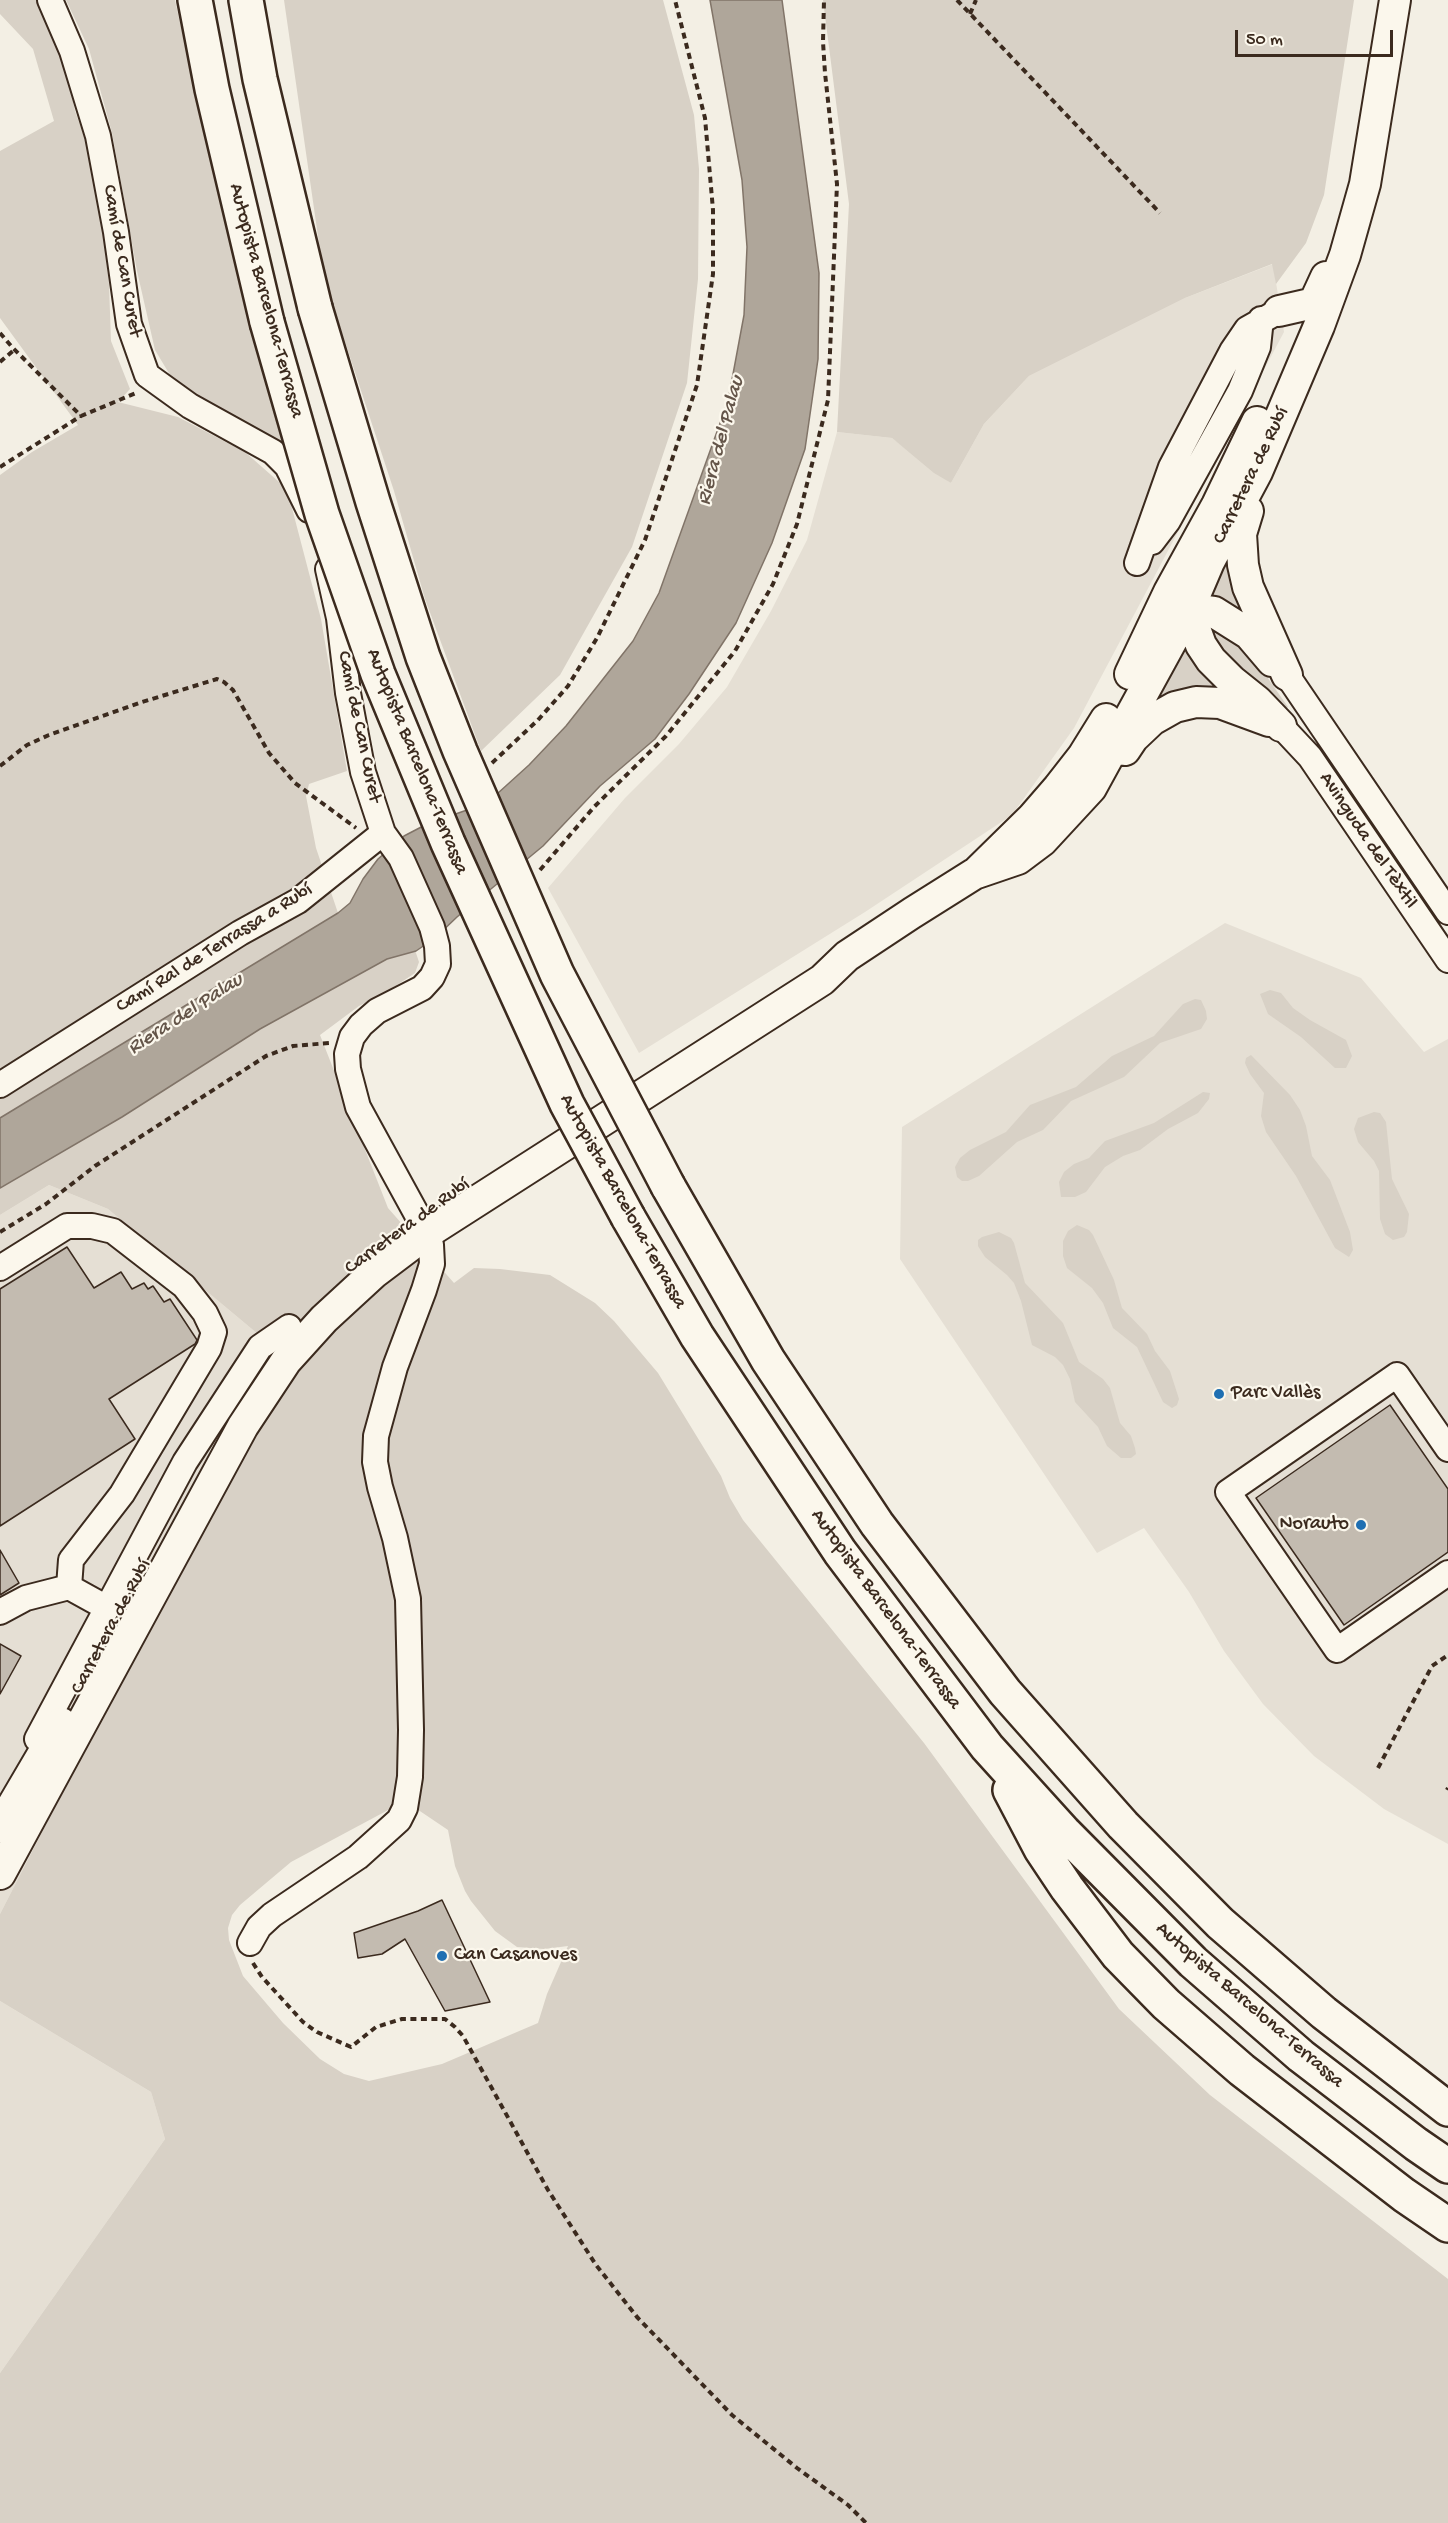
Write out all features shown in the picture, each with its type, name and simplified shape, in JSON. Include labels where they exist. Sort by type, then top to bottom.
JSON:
[{"type":"highway","name":"Autopista Barcelona-Terrassa","points":[[195,0],[212,88],[267,322],[322,514],[378,674],[448,843],[557,1083],[628,1217],[697,1336],[840,1552],[987,1747],[1064,1832],[1192,1962],[1300,2056],[1448,2166]]},
{"type":"highway","points":[[246,0],[260,78],[315,308],[373,502],[423,657],[460,751],[557,974],[668,1186],[768,1360],[877,1524],[1005,1692],[1123,1825],[1220,1923],[1324,2013],[1448,2109]]},
{"type":"highway","points":[[266,0],[291,212]]},
{"type":"highway","points":[[987,1747],[1041,1849],[1067,1888],[1118,1955],[1166,2004],[1242,2070],[1404,2195],[1448,2225]]},
{"type":"highway","points":[[1242,2070],[1280,2119],[1448,2245]]},
{"type":"main road","name":"Carretera de Rubí","points":[[0,1827],[63,1719],[140,1573],[215,1440],[265,1360],[289,1327],[322,1293],[370,1250],[422,1225],[510,1171],[543,1158],[822,980],[847,956],[974,874],[1032,818],[1083,756],[1098,734],[1136,662],[1169,592],[1217,505],[1263,408],[1293,318],[1343,191],[1375,0]]},
{"type":"main road","name":"Carretera de Rubí","points":[[974,874],[1018,859],[1049,834],[1091,788],[1189,609],[1209,562],[1257,472],[1294,385],[1293,318],[1345,255],[1362,194],[1395,0]]},
{"type":"main road","points":[[1287,675],[1248,587],[1240,551],[1241,534],[1249,510],[1309,384],[1315,357],[1293,318]]},
{"type":"main road","points":[[1217,505],[1205,547],[1188,584],[1186,594],[1189,609],[1201,645],[1211,660],[1281,726]]},
{"type":"main road","points":[[1136,662],[1159,632],[1174,618],[1189,609],[1215,612],[1232,621],[1248,634],[1287,675]]},
{"type":"main road","points":[[1091,788],[1114,767],[1139,732],[1152,720],[1175,707],[1196,702],[1220,704],[1281,726]]},
{"type":"main road","name":"Carretera de Rubí","points":[[0,1874],[256,1404],[294,1352],[353,1292],[365,1271],[382,1254],[422,1225],[815,965],[847,956]]},
{"type":"street","name":"Camí de Can Curet","points":[[50,0],[72,51],[98,136],[116,232],[129,324],[147,375],[190,406],[273,452],[287,466],[300,490],[324,549],[339,618],[348,693],[378,837]]},
{"type":"street","points":[[1293,318],[1258,347],[1240,391],[1168,521],[1137,563],[1170,466],[1232,351],[1247,329],[1293,318]]},
{"type":"street","name":"Avinguda del Tèxtil","points":[[1287,675],[1448,912]]},
{"type":"street","name":"Avinguda del Tèxtil","points":[[1281,726],[1310,757],[1448,960]]},
{"type":"street","points":[[250,1943],[259,1927],[272,1915],[358,1857],[399,1820],[405,1808],[410,1777],[408,1599],[376,1470],[376,1436],[395,1367],[432,1264],[431,1245],[358,1107],[348,1069],[347,1054],[361,1024],[377,1011],[422,988],[438,964],[437,946],[432,927],[401,858],[378,837]]},
{"type":"street","name":"Camí Ral de Terrassa a Rubí","points":[[0,1085],[240,933],[298,901],[378,837]]},
{"type":"street","points":[[0,1268],[67,1226],[92,1226],[113,1231],[184,1286],[205,1313],[214,1332],[209,1348],[122,1494],[71,1560],[88,1598]]},
{"type":"street","points":[[0,1805],[88,1598],[185,1462],[261,1347],[289,1327]]},
{"type":"street","points":[[1448,1449],[1397,1375],[1227,1492],[1337,1650],[1448,1573]]},
{"type":"street","points":[[0,1612],[26,1598],[88,1598]]},
{"type":"path","points":[[482,768],[493,763],[553,703],[568,686],[597,639],[645,540],[697,385],[713,274],[713,210],[705,118],[675,0]]},
{"type":"path","points":[[539,871],[594,807],[666,736],[735,651],[773,584],[797,524],[828,400],[837,184],[824,62],[824,0]]},
{"type":"path","points":[[957,0],[1160,213]]},
{"type":"path","points":[[970,14],[975,0]]},
{"type":"path","points":[[0,333],[14,350],[81,416]]},
{"type":"path","points":[[0,362],[14,350]]},
{"type":"path","points":[[0,467],[81,416],[159,384]]},
{"type":"path","points":[[0,766],[27,745],[50,735],[139,703],[217,679],[233,690],[270,753],[295,783],[378,837]]},
{"type":"path","points":[[0,1232],[46,1204],[95,1166],[266,1056],[293,1046],[351,1042]]},
{"type":"path","points":[[1378,1768],[1432,1666],[1448,1655]]},
{"type":"path","points":[[250,1943],[251,1956],[262,1977],[303,2022],[335,2041],[351,2047],[376,2028],[402,2019],[445,2019],[455,2027],[463,2036],[548,2190],[596,2265],[637,2317],[732,2415],[797,2468],[848,2505],[866,2523]]},
{"type":"shaded area","points":[[0,0],[37,0],[68,76],[75,111],[95,166],[109,284],[111,341],[130,389],[118,402],[178,417],[245,452],[287,489],[321,619],[347,771],[309,784],[306,796],[316,848],[338,913],[0,1118],[0,475],[32,452],[78,425],[0,318],[0,151],[54,121],[33,49],[0,14]]},
{"type":"shaded area","points":[[66,0],[175,0],[203,128],[285,444],[207,405],[170,375],[155,350],[137,271],[112,133],[89,49]]},
{"type":"shaded area","points":[[284,0],[663,0],[694,115],[699,169],[698,279],[687,383],[632,547],[560,675],[481,751],[425,599],[394,491],[324,278]]},
{"type":"shaded area","points":[[823,0],[1354,0],[1324,195],[1306,243],[1276,284],[1272,264],[1185,298],[1029,376],[984,424],[951,483],[934,473],[892,438],[837,432],[849,204]]},
{"type":"shaded area","points":[[1273,264],[1284,332],[1074,728],[1012,815],[865,912],[639,1053],[548,888],[625,798],[679,744],[727,687],[771,611],[807,540],[837,432],[892,438],[951,483],[984,424],[1029,376],[1185,298]]},
{"type":"shaded area","points":[[1226,548],[1245,613],[1243,614],[1204,592]]},
{"type":"shaded area","points":[[1216,627],[1237,640],[1288,707],[1285,710],[1217,653],[1211,629]]},
{"type":"shaded area","points":[[1179,638],[1221,689],[1148,704]]},
{"type":"shaded area","name":"Parc Vallès","points":[[1225,923],[1361,978],[1424,1052],[1448,1039],[1448,1844],[1384,1809],[1314,1756],[1263,1704],[1224,1651],[1189,1592],[1144,1528],[1097,1553],[900,1259],[902,1127]]},
{"type":"shaded area","points":[[413,944],[419,962],[415,973],[388,991],[359,1006],[320,1035],[388,1208],[454,1283],[474,1268],[550,1275],[595,1303],[614,1321],[658,1373],[721,1476],[743,1520],[924,1743],[1119,2009],[1210,2095],[1448,2279],[1448,2523],[0,2523],[0,2373],[165,2139],[151,2092],[0,2001],[0,1914],[145,1631],[295,1365],[108,1209],[49,1185],[0,1215],[0,1188],[122,1117],[260,1029]],"holes":[[[405,1801],[448,1830],[455,1866],[465,1891],[495,1931],[517,1947],[544,1949],[568,1946],[547,1994],[538,2023],[442,2064],[369,2081],[344,2074],[320,2059],[283,2023],[243,1976],[229,1940],[228,1928],[232,1915],[240,1905],[291,1862]]]},
{"type":"shaded area","points":[[1270,990],[1281,993],[1293,1008],[1346,1040],[1352,1056],[1346,1068],[1335,1068],[1301,1037],[1268,1014],[1260,994]]},
{"type":"shaded area","points":[[1195,999],[1201,1000],[1206,1011],[1207,1019],[1201,1029],[1160,1043],[1124,1077],[1071,1101],[1043,1130],[1017,1142],[979,1176],[968,1181],[962,1181],[957,1177],[955,1167],[960,1158],[970,1150],[1006,1132],[1030,1105],[1076,1087],[1112,1056],[1154,1036],[1183,1004]]},
{"type":"shaded area","points":[[1251,1055],[1290,1095],[1300,1110],[1312,1156],[1330,1180],[1350,1232],[1353,1250],[1349,1257],[1335,1248],[1296,1176],[1266,1132],[1261,1116],[1264,1093],[1245,1063],[1246,1058]]},
{"type":"shaded area","points":[[1203,1092],[1210,1093],[1209,1099],[1198,1113],[1168,1129],[1140,1150],[1123,1156],[1105,1167],[1086,1192],[1075,1197],[1061,1197],[1059,1182],[1064,1172],[1074,1164],[1089,1158],[1105,1141],[1154,1123]]},
{"type":"shaded area","points":[[1374,1112],[1380,1113],[1386,1122],[1392,1179],[1409,1214],[1407,1232],[1404,1237],[1393,1240],[1385,1234],[1380,1219],[1379,1171],[1374,1161],[1358,1142],[1354,1129],[1358,1118]]},
{"type":"shaded area","points":[[49,1185],[108,1209],[295,1365],[145,1631],[0,1914],[0,1215]]},
{"type":"shaded area","points":[[1077,1225],[1089,1230],[1093,1235],[1114,1280],[1122,1308],[1147,1334],[1155,1351],[1170,1371],[1179,1399],[1177,1405],[1172,1408],[1163,1402],[1137,1347],[1113,1328],[1103,1303],[1092,1288],[1067,1268],[1063,1256],[1063,1241],[1068,1231]]},
{"type":"shaded area","points":[[999,1232],[1011,1238],[1025,1283],[1063,1323],[1079,1362],[1103,1379],[1110,1388],[1120,1423],[1131,1436],[1135,1448],[1136,1454],[1131,1458],[1121,1458],[1107,1446],[1098,1427],[1075,1402],[1070,1379],[1063,1365],[1055,1357],[1032,1345],[1014,1283],[985,1257],[978,1246],[978,1240],[982,1237]]},
{"type":"shaded area","points":[[0,2001],[151,2092],[165,2139],[0,2373]]},
{"type":"water","name":"Riera del Palau","points":[[710,0],[782,0],[819,273],[818,359],[805,449],[772,543],[736,623],[689,694],[655,739],[600,786],[543,846],[435,938],[416,951],[387,959],[260,1029],[122,1117],[0,1188],[0,1118],[338,913],[350,903],[363,879],[378,859],[404,836],[427,824],[487,803],[529,765],[566,726],[633,641],[659,593],[728,401],[744,315],[747,247],[742,180]]},
{"type":"building","points":[[67,1247],[94,1288],[121,1272],[132,1289],[144,1283],[148,1289],[153,1286],[164,1302],[170,1299],[197,1340],[195,1344],[109,1399],[135,1439],[0,1526],[0,1289]]},
{"type":"building","name":"Norauto","points":[[1390,1405],[1448,1489],[1448,1552],[1344,1625],[1256,1498]]},
{"type":"building","points":[[0,1550],[19,1583],[0,1595]]},
{"type":"building","points":[[0,1644],[21,1656],[0,1694]]},
{"type":"building","name":"Can Casanoves","points":[[442,1900],[490,2002],[445,2011],[405,1939],[382,1954],[358,1958],[354,1933],[418,1911]]},
{"type":"place","name":"Parc Vallès","points":[[1219,1394]]},
{"type":"place","name":"Norauto","points":[[1361,1525]]},
{"type":"place","name":"Can Casanoves","points":[[442,1956]]}]
